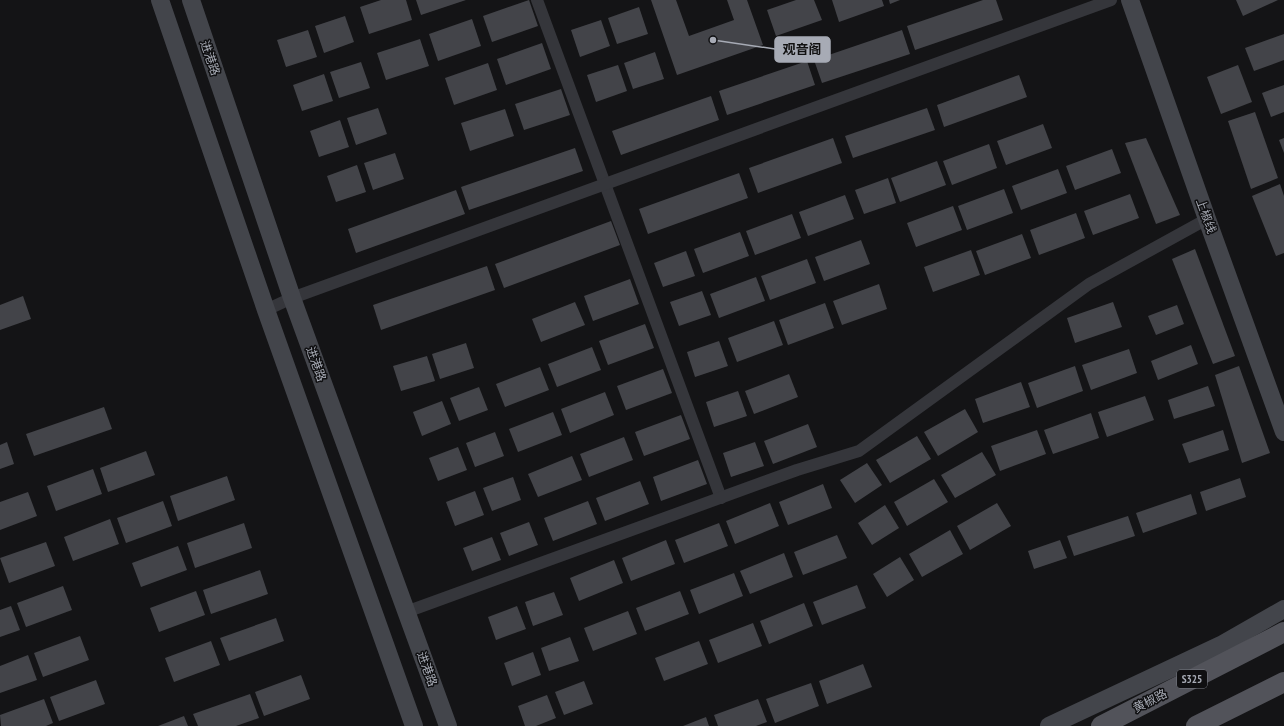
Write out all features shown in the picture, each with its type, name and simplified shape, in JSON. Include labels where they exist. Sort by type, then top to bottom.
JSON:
[{"type":"main road","points":[[160,0],[266,310],[414,726]]},
{"type":"main road","name":"进港路","points":[[191,0],[292,298],[448,726]]},
{"type":"main road","name":"上椒线","points":[[1130,0],[1284,432]]},
{"type":"main road","points":[[1049,726],[1221,645],[1284,609]]},
{"type":"main road","name":"黄椒路","points":[[1100,726],[1284,632]]},
{"type":"main road","points":[[1196,726],[1284,682]]},
{"type":"street","points":[[538,0],[604,184],[721,498]]},
{"type":"street","points":[[266,310],[292,298],[1111,0]]},
{"type":"street","points":[[406,612],[797,470],[859,451],[1089,284],[1207,219]]},
{"type":"building","points":[[381,0],[406,0],[412,20],[369,34],[360,7]]},
{"type":"building","points":[[416,0],[466,0],[421,15]]},
{"type":"building","points":[[529,0],[538,26],[492,42],[483,16]]},
{"type":"building","points":[[651,0],[676,0],[689,36],[734,20],[727,0],[747,0],[763,45],[677,75]]},
{"type":"building","points":[[796,0],[814,0],[822,20],[776,36],[767,10]]},
{"type":"building","points":[[832,0],[882,0],[884,6],[839,22]]},
{"type":"building","points":[[889,0],[900,0],[890,4]]},
{"type":"building","points":[[983,0],[996,0],[1003,20],[915,50],[907,26]]},
{"type":"building","points":[[1236,0],[1278,0],[1243,16]]},
{"type":"building","points":[[639,7],[648,34],[617,44],[608,18]]},
{"type":"building","points":[[345,16],[354,42],[324,53],[315,26]]},
{"type":"building","points":[[472,19],[481,46],[438,61],[429,34]]},
{"type":"building","points":[[601,20],[610,46],[580,57],[571,30]]},
{"type":"building","points":[[308,30],[317,57],[286,67],[277,40]]},
{"type":"building","points":[[902,30],[910,54],[822,83],[814,60]]},
{"type":"building","points":[[1284,34],[1284,60],[1254,71],[1245,48]]},
{"type":"building","points":[[420,39],[429,66],[386,80],[377,53]]},
{"type":"building","points":[[542,43],[551,69],[506,85],[497,59]]},
{"type":"building","points":[[655,52],[664,79],[633,89],[624,63]]},
{"type":"building","points":[[807,61],[815,85],[727,115],[719,91]]},
{"type":"building","points":[[361,62],[370,88],[339,98],[330,72]]},
{"type":"building","points":[[488,63],[497,90],[454,105],[445,78]]},
{"type":"building","points":[[618,65],[627,91],[596,102],[587,75]]},
{"type":"building","points":[[1238,65],[1252,102],[1221,114],[1207,77]]},
{"type":"building","points":[[324,74],[333,101],[302,111],[293,85]]},
{"type":"building","points":[[1019,75],[1027,97],[944,127],[937,105]]},
{"type":"building","points":[[1284,85],[1284,112],[1271,117],[1262,93]]},
{"type":"building","points":[[561,89],[570,115],[524,130],[515,104]]},
{"type":"building","points":[[711,96],[719,120],[621,155],[612,131]]},
{"type":"building","points":[[378,108],[387,134],[356,145],[347,118]]},
{"type":"building","points":[[927,108],[935,130],[853,158],[845,136]]},
{"type":"building","points":[[505,109],[514,136],[470,151],[461,123]]},
{"type":"building","points":[[1255,112],[1278,178],[1251,189],[1228,121]]},
{"type":"building","points":[[340,120],[349,147],[319,157],[310,131]]},
{"type":"building","points":[[1043,124],[1052,148],[1006,165],[997,141]]},
{"type":"building","points":[[833,138],[842,163],[758,193],[749,168]]},
{"type":"building","points":[[1146,138],[1180,215],[1156,224],[1125,143]]},
{"type":"building","points":[[1284,138],[1284,153],[1279,140]]},
{"type":"building","points":[[989,144],[997,168],[952,185],[943,161]]},
{"type":"building","points":[[575,148],[583,171],[469,210],[461,187]]},
{"type":"building","points":[[1112,149],[1121,173],[1075,190],[1066,166]]},
{"type":"building","points":[[395,153],[404,179],[373,190],[364,163]]},
{"type":"building","points":[[937,161],[946,185],[900,202],[891,178]]},
{"type":"building","points":[[357,165],[366,192],[336,202],[327,176]]},
{"type":"building","points":[[1058,169],[1067,193],[1021,210],[1012,186]]},
{"type":"building","points":[[739,173],[748,198],[648,234],[639,209]]},
{"type":"building","points":[[888,178],[896,203],[864,214],[855,190]]},
{"type":"building","points":[[1280,184],[1284,196],[1284,253],[1276,256],[1252,196]]},
{"type":"building","points":[[1004,189],[1013,213],[967,230],[958,206]]},
{"type":"building","points":[[456,190],[465,214],[356,253],[348,229]]},
{"type":"building","points":[[1130,194],[1139,218],[1093,235],[1084,211]]},
{"type":"building","points":[[845,195],[854,219],[808,236],[799,212]]},
{"type":"building","points":[[953,206],[962,230],[916,247],[907,223]]},
{"type":"building","points":[[1076,213],[1085,238],[1039,255],[1030,230]]},
{"type":"building","points":[[792,214],[801,238],[755,255],[746,231]]},
{"type":"building","points":[[611,221],[620,245],[504,288],[495,264]]},
{"type":"building","points":[[740,232],[749,256],[703,273],[694,249]]},
{"type":"building","points":[[1022,234],[1031,258],[985,275],[976,251]]},
{"type":"building","points":[[861,240],[870,264],[824,281],[815,257]]},
{"type":"building","points":[[1195,249],[1235,356],[1213,364],[1172,259]]},
{"type":"building","points":[[971,250],[980,275],[933,292],[924,267]]},
{"type":"building","points":[[686,251],[695,276],[663,287],[654,263]]},
{"type":"building","points":[[807,259],[816,283],[770,300],[761,276]]},
{"type":"building","points":[[487,266],[495,290],[381,330],[373,305]]},
{"type":"building","points":[[756,277],[765,301],[719,318],[710,294]]},
{"type":"building","points":[[630,279],[639,304],[593,321],[584,296]]},
{"type":"building","points":[[879,284],[887,309],[842,325],[833,301]]},
{"type":"building","points":[[702,291],[711,315],[679,326],[670,302]]},
{"type":"building","points":[[23,296],[31,319],[0,330],[0,305]]},
{"type":"building","points":[[575,302],[585,325],[541,342],[532,319]]},
{"type":"building","points":[[1113,302],[1122,327],[1075,343],[1067,318]]},
{"type":"building","points":[[825,303],[834,328],[788,345],[779,320]]},
{"type":"building","points":[[1177,305],[1184,324],[1156,335],[1148,316]]},
{"type":"building","points":[[774,321],[783,345],[737,362],[728,338]]},
{"type":"building","points":[[645,324],[654,348],[608,365],[599,341]]},
{"type":"building","points":[[719,341],[728,366],[695,377],[687,352]]},
{"type":"building","points":[[466,343],[474,368],[440,379],[432,354]]},
{"type":"building","points":[[1191,345],[1198,364],[1158,380],[1151,361]]},
{"type":"building","points":[[592,347],[601,370],[557,387],[548,364]]},
{"type":"building","points":[[1129,349],[1137,373],[1091,390],[1082,365]]},
{"type":"building","points":[[427,356],[435,381],[401,391],[393,366]]},
{"type":"building","points":[[1075,366],[1083,391],[1037,408],[1028,383]]},
{"type":"building","points":[[1239,366],[1270,453],[1242,463],[1215,375]]},
{"type":"building","points":[[540,367],[549,390],[505,407],[496,384]]},
{"type":"building","points":[[663,369],[672,393],[626,410],[617,386]]},
{"type":"building","points":[[789,374],[798,397],[754,414],[745,391]]},
{"type":"building","points":[[1021,382],[1030,407],[983,423],[975,399]]},
{"type":"building","points":[[1208,386],[1215,406],[1174,419],[1168,400]]},
{"type":"building","points":[[479,387],[488,410],[459,421],[450,398]]},
{"type":"building","points":[[738,391],[747,416],[714,427],[706,402]]},
{"type":"building","points":[[605,392],[614,415],[570,433],[561,409]]},
{"type":"building","points":[[1145,396],[1154,420],[1107,437],[1098,412]]},
{"type":"building","points":[[442,401],[451,424],[422,436],[413,412]]},
{"type":"building","points":[[104,407],[112,429],[34,456],[26,434]]},
{"type":"building","points":[[965,409],[978,432],[938,456],[924,432]]},
{"type":"building","points":[[553,412],[562,435],[518,452],[509,429]]},
{"type":"building","points":[[1091,413],[1099,438],[1053,454],[1044,430]]},
{"type":"building","points":[[681,415],[690,439],[644,456],[635,432]]},
{"type":"building","points":[[808,424],[817,447],[773,464],[764,441]]},
{"type":"building","points":[[1037,430],[1046,454],[1000,471],[991,446]]},
{"type":"building","points":[[1223,430],[1229,450],[1189,463],[1182,444]]},
{"type":"building","points":[[495,432],[504,456],[475,467],[466,443]]},
{"type":"building","points":[[917,436],[931,459],[890,483],[876,460]]},
{"type":"building","points":[[624,437],[633,460],[589,477],[580,454]]},
{"type":"building","points":[[7,442],[14,464],[0,469],[0,445]]},
{"type":"building","points":[[755,442],[764,466],[731,477],[723,453]]},
{"type":"building","points":[[458,447],[467,470],[438,481],[429,458]]},
{"type":"building","points":[[146,451],[155,475],[108,492],[100,468]]},
{"type":"building","points":[[982,452],[996,475],[955,498],[941,475]]},
{"type":"building","points":[[572,456],[582,480],[538,497],[528,474]]},
{"type":"building","points":[[698,460],[707,484],[661,501],[653,477]]},
{"type":"building","points":[[867,463],[882,485],[855,503],[840,480]]},
{"type":"building","points":[[93,469],[102,494],[56,511],[47,486]]},
{"type":"building","points":[[227,476],[235,500],[178,521],[170,496]]},
{"type":"building","points":[[513,477],[521,500],[492,511],[483,488]]},
{"type":"building","points":[[1240,478],[1246,497],[1206,511],[1200,492]]},
{"type":"building","points":[[934,479],[948,502],[907,526],[894,502]]},
{"type":"building","points":[[640,481],[649,504],[605,521],[596,498]]},
{"type":"building","points":[[823,484],[832,508],[788,525],[779,502]]},
{"type":"building","points":[[475,491],[484,515],[455,526],[446,502]]},
{"type":"building","points":[[28,492],[37,516],[0,530],[0,502]]},
{"type":"building","points":[[1191,494],[1197,514],[1143,533],[1136,513]]},
{"type":"building","points":[[163,501],[172,526],[126,543],[117,518]]},
{"type":"building","points":[[588,501],[597,524],[553,541],[544,518]]},
{"type":"building","points":[[770,503],[779,526],[735,544],[726,521]]},
{"type":"building","points":[[997,503],[1011,526],[970,550],[957,526]]},
{"type":"building","points":[[885,505],[899,528],[872,545],[858,523]]},
{"type":"building","points":[[1128,516],[1135,536],[1074,556],[1067,536]]},
{"type":"building","points":[[110,519],[119,544],[73,561],[64,537]]},
{"type":"building","points":[[529,522],[538,545],[509,556],[500,533]]},
{"type":"building","points":[[244,523],[252,548],[195,568],[187,543]]},
{"type":"building","points":[[719,523],[728,546],[684,563],[675,540]]},
{"type":"building","points":[[950,530],[963,554],[922,577],[909,554]]},
{"type":"building","points":[[837,535],[847,558],[803,575],[794,552]]},
{"type":"building","points":[[492,537],[501,560],[472,571],[463,548]]},
{"type":"building","points":[[666,540],[675,564],[631,581],[622,558]]},
{"type":"building","points":[[1060,540],[1067,558],[1034,569],[1028,551]]},
{"type":"building","points":[[46,542],[55,566],[9,583],[0,558]]},
{"type":"building","points":[[178,546],[187,570],[141,587],[132,563]]},
{"type":"building","points":[[784,553],[793,577],[750,594],[740,571]]},
{"type":"building","points":[[900,557],[914,580],[887,597],[873,574]]},
{"type":"building","points":[[614,560],[623,583],[579,601],[570,578]]},
{"type":"building","points":[[260,570],[268,594],[211,614],[203,590]]},
{"type":"building","points":[[734,573],[743,596],[699,614],[690,590]]},
{"type":"building","points":[[857,585],[866,608],[822,625],[813,602]]},
{"type":"building","points":[[63,586],[72,610],[26,627],[17,603]]},
{"type":"building","points":[[196,591],[205,615],[159,632],[150,608]]},
{"type":"building","points":[[680,591],[689,614],[645,631],[636,608]]},
{"type":"building","points":[[554,592],[563,615],[533,626],[525,602]]},
{"type":"building","points":[[804,603],[813,626],[769,644],[760,621]]},
{"type":"building","points":[[11,606],[20,630],[0,637],[0,610]]},
{"type":"building","points":[[517,606],[526,629],[496,640],[488,617]]},
{"type":"building","points":[[628,611],[637,634],[593,651],[584,628]]},
{"type":"building","points":[[276,618],[284,641],[229,661],[220,638]]},
{"type":"building","points":[[753,623],[762,646],[718,663],[709,640]]},
{"type":"building","points":[[80,636],[89,660],[43,677],[34,653]]},
{"type":"building","points":[[570,637],[579,661],[549,671],[541,648]]},
{"type":"building","points":[[211,641],[220,665],[174,682],[165,658]]},
{"type":"building","points":[[699,641],[708,664],[664,681],[655,658]]},
{"type":"building","points":[[533,652],[541,675],[512,686],[504,663]]},
{"type":"building","points":[[28,655],[37,680],[0,693],[0,666]]},
{"type":"building","points":[[863,664],[872,687],[827,704],[819,681]]},
{"type":"building","points":[[301,675],[310,699],[264,716],[255,692]]},
{"type":"building","points":[[96,680],[105,704],[59,721],[50,697]]},
{"type":"building","points":[[584,681],[593,704],[564,715],[555,692]]},
{"type":"building","points":[[811,683],[819,706],[775,723],[766,699]]},
{"type":"building","points":[[250,694],[259,718],[236,726],[198,726],[193,714]]},
{"type":"building","points":[[547,695],[556,718],[536,726],[525,726],[518,706]]},
{"type":"building","points":[[44,699],[53,723],[46,726],[1,726],[0,715]]},
{"type":"building","points":[[758,699],[767,722],[756,726],[718,726],[714,715]]},
{"type":"building","points":[[184,716],[188,726],[158,726]]},
{"type":"building","points":[[706,717],[709,726],[683,726]]},
{"type":"place","name":"观音阁","points":[[713,40]]}]
